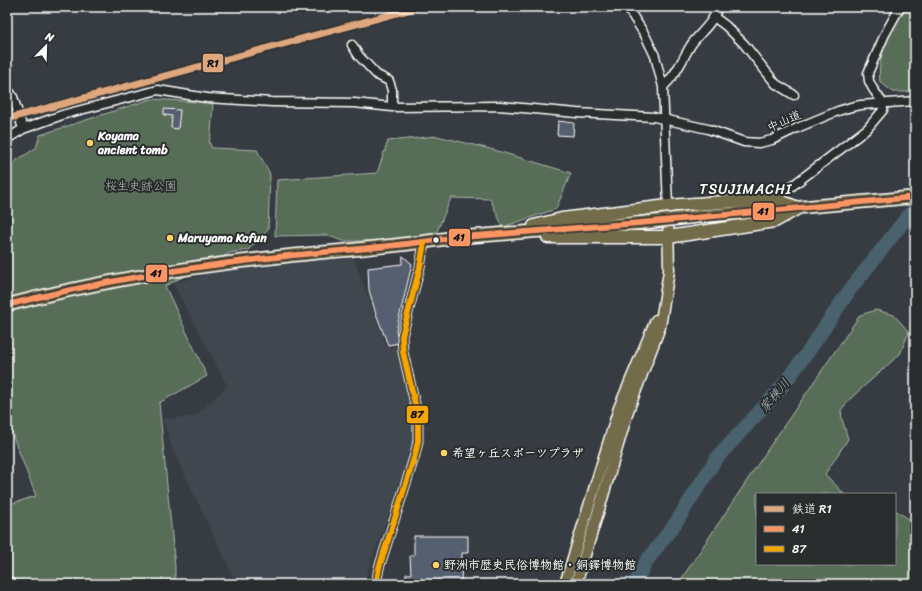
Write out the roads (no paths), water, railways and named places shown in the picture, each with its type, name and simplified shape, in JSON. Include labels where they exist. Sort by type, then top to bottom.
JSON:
[{"type":"highway","points":[[7,305],[120,279],[287,256],[450,238],[640,223],[915,197]]},
{"type":"highway","points":[[515,233],[537,225],[562,219],[668,206],[775,199],[798,208]]},
{"type":"highway","points":[[515,233],[556,238],[668,236],[775,221],[798,208]]},
{"type":"main road","points":[[576,584],[628,411],[660,327],[669,272],[668,206]]},
{"type":"main road","points":[[565,584],[619,408],[666,296]]},
{"type":"street","points":[[628,7],[645,35],[655,56],[663,86],[668,206]]},
{"type":"street","points":[[663,86],[671,79],[692,44],[714,17],[718,7]]},
{"type":"street","points":[[775,199],[867,129],[883,110],[883,103],[869,81],[868,73],[884,34],[900,7]]},
{"type":"street","points":[[714,17],[726,26],[744,44],[776,84],[794,95]]},
{"type":"street","points":[[352,45],[359,56],[377,75],[389,81],[392,90],[392,107]]},
{"type":"street","points":[[7,88],[13,97],[23,129],[7,139]]},
{"type":"street","name":"中山道","points":[[23,129],[65,114],[158,90],[207,98],[272,102],[354,103],[392,107],[500,106],[577,113],[626,114],[664,119],[708,129],[744,142],[759,143],[772,140],[838,111],[862,105],[915,101]]},
{"type":"street","points":[[376,584],[379,568],[418,441],[418,417],[403,352],[402,336],[420,268],[424,242]]},
{"type":"street","points":[[7,580],[13,584]]},
{"type":"waterway","name":"家棟川","points":[[635,584],[646,562],[677,521],[716,459],[780,389],[808,352],[849,291],[915,207]]},
{"type":"rail line","name":"R1","points":[[7,119],[419,7]]},
{"type":"place","name":"Koyama ancient tomb","points":[[90,143]]},
{"type":"place","name":"Maruyama Kofun","points":[[170,238]]},
{"type":"place","name":"希望ヶ丘スポーツプラザ","points":[[444,453]]},
{"type":"place","name":"野洲市歴史民俗博物館・銅鐸博物館","points":[[436,565]]},
{"type":"district","name":"TSUJIMACHI","points":[[746,189]]},
{"type":"park label","name":"桜生史跡公園","points":[[141,186]]}]
